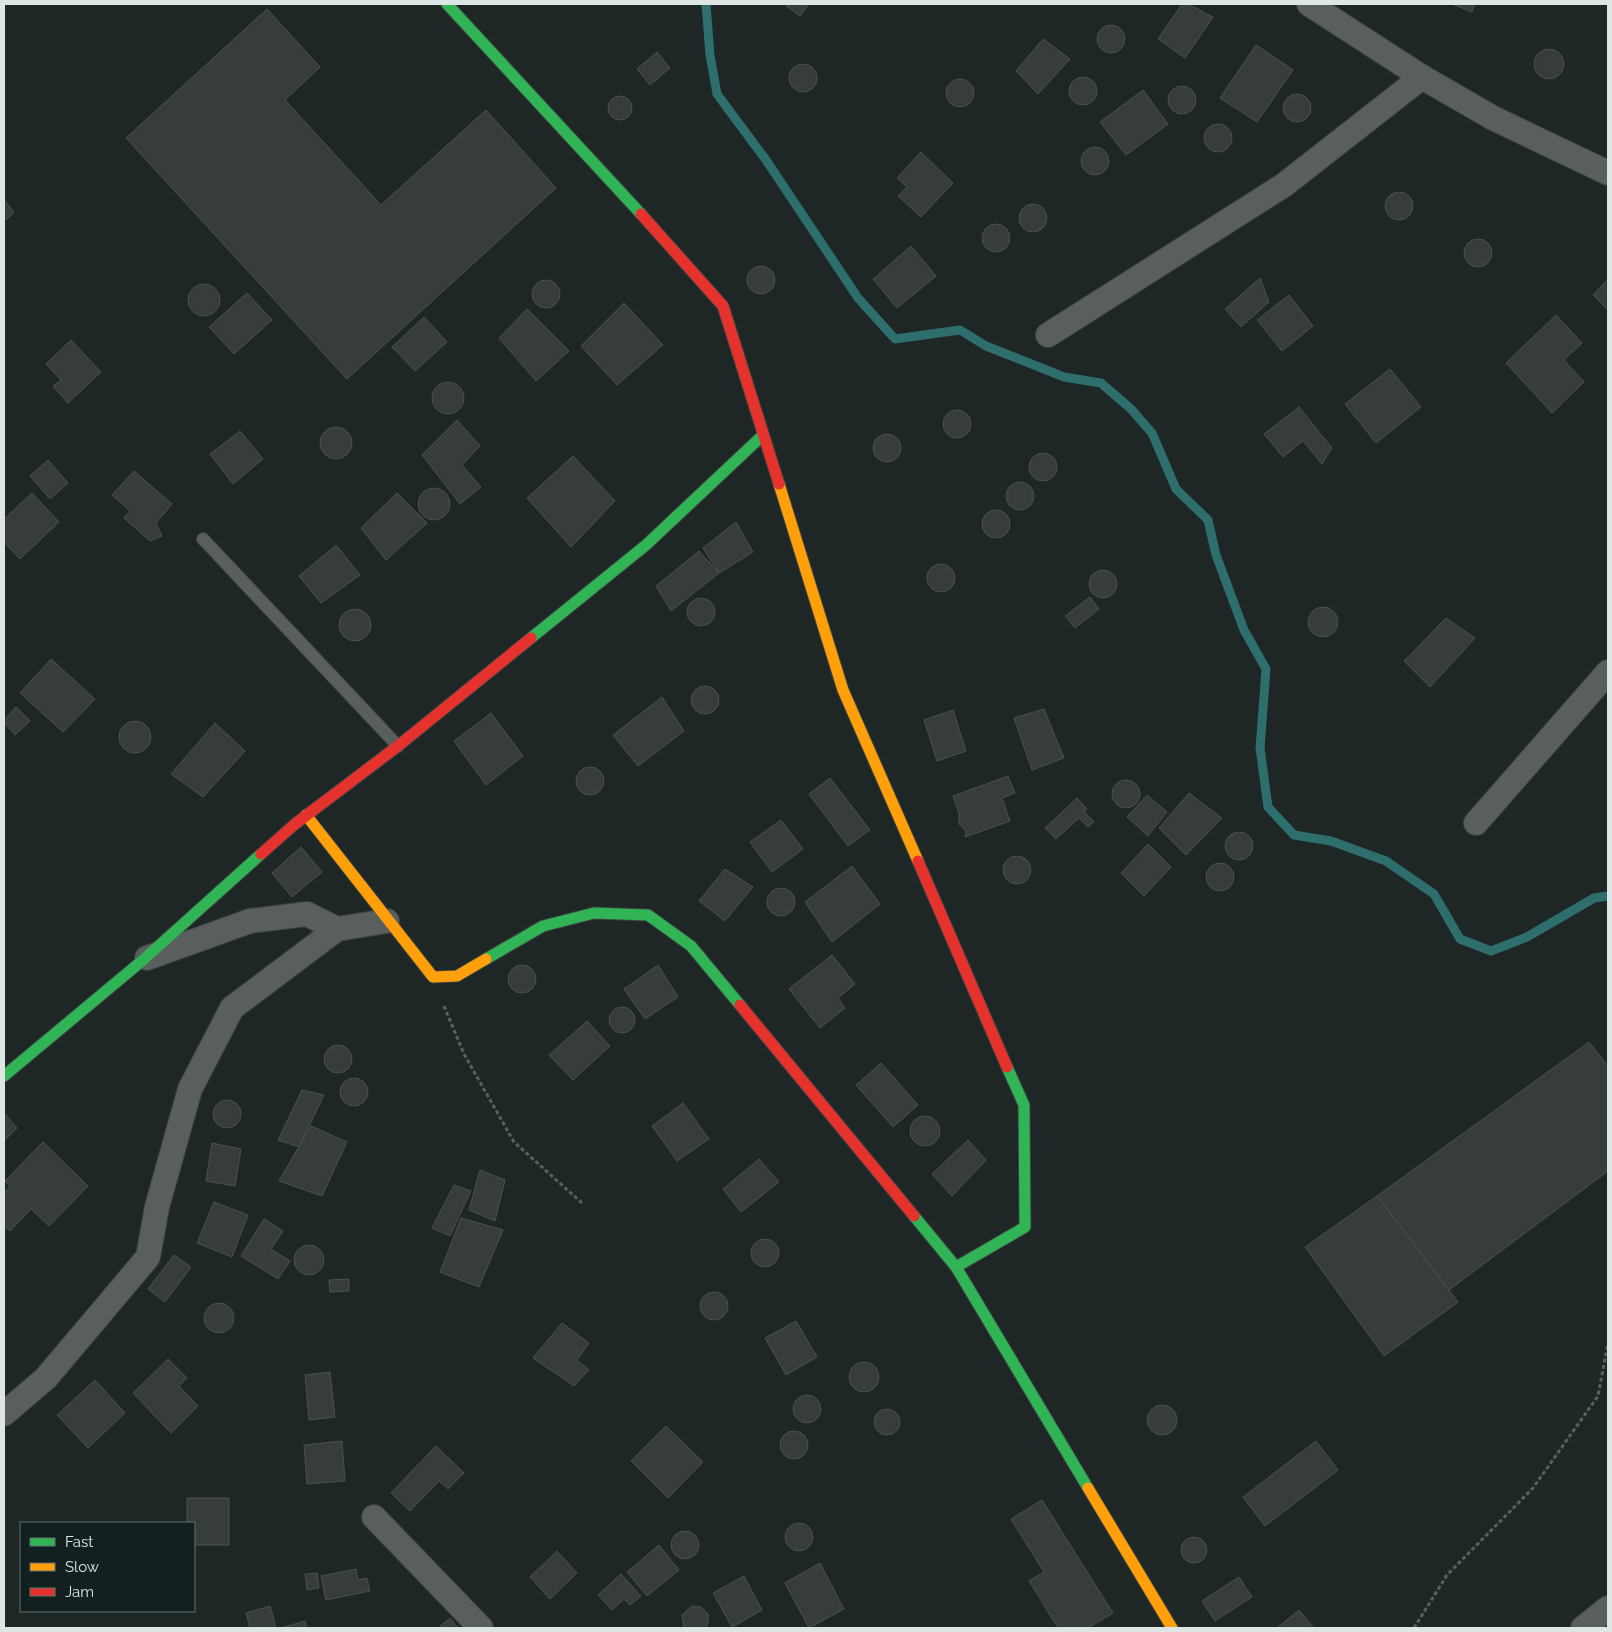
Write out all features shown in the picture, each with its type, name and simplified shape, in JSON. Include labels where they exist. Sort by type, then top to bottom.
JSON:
[{"type":"street","points":[[447,4],[590,156],[722,306],[843,690],[1024,1106],[1024,1227],[956,1267]]},
{"type":"street","points":[[1309,4],[1422,76],[1493,118],[1608,173]]},
{"type":"street","points":[[1048,335],[1284,185],[1422,76]]},
{"type":"street","points":[[4,1076],[144,960],[306,815],[398,746],[646,545],[763,435]]},
{"type":"street","points":[[1476,823],[1608,672]]},
{"type":"street","points":[[306,815],[432,977],[457,976],[543,926],[594,913],[648,915],[691,946],[956,1267],[1172,1628]]},
{"type":"street","points":[[144,960],[250,921],[307,914],[338,929]]},
{"type":"street","points":[[4,1414],[46,1378],[148,1257],[157,1207],[190,1089],[232,1008],[338,929],[387,921]]},
{"type":"street","points":[[374,1517],[481,1628]]},
{"type":"street","points":[[1583,1628],[1608,1608]]},
{"type":"lane","points":[[203,539],[398,746]]},
{"type":"path","points":[[432,977],[464,1054],[514,1142],[582,1203]]},
{"type":"path","points":[[1414,1628],[1447,1575],[1533,1488],[1598,1396],[1608,1343]]},
{"type":"building","points":[[788,4],[809,4],[800,16],[786,6]]},
{"type":"building","points":[[1182,4],[1188,4],[1213,17],[1185,58],[1158,39]]},
{"type":"building","points":[[1452,4],[1475,4],[1472,12]]},
{"type":"building","points":[[267,9],[320,67],[285,100],[381,205],[486,110],[556,188],[347,379],[126,138]]},
{"type":"building","points":[[1111,25],[1121,29],[1125,39],[1121,49],[1111,53],[1101,49],[1097,39],[1101,29]]},
{"type":"building","points":[[1043,39],[1070,59],[1038,94],[1016,71]]},
{"type":"building","points":[[1256,45],[1293,70],[1257,122],[1220,98]]},
{"type":"building","points":[[1549,49],[1555,50],[1563,58],[1563,70],[1555,78],[1549,79],[1543,78],[1535,70],[1534,64],[1535,58],[1543,50]]},
{"type":"building","points":[[657,52],[670,68],[650,85],[637,69]]},
{"type":"building","points":[[803,64],[813,68],[817,78],[813,88],[803,92],[793,88],[789,78],[793,68]]},
{"type":"building","points":[[1083,77],[1093,81],[1097,91],[1093,101],[1083,105],[1073,101],[1069,91],[1073,81]]},
{"type":"building","points":[[960,79],[970,83],[974,93],[970,103],[960,107],[950,103],[946,93],[950,83]]},
{"type":"building","points":[[1182,86],[1192,90],[1196,100],[1192,110],[1182,114],[1172,110],[1168,100],[1172,90]]},
{"type":"building","points":[[1143,90],[1168,124],[1126,155],[1100,122]]},
{"type":"building","points":[[1297,94],[1307,98],[1311,108],[1307,118],[1297,122],[1287,118],[1283,108],[1287,98]]},
{"type":"building","points":[[615,96],[625,96],[632,103],[632,113],[625,120],[615,120],[608,113],[608,103]]},
{"type":"building","points":[[1218,124],[1228,128],[1232,138],[1228,148],[1218,152],[1208,148],[1204,138],[1208,128]]},
{"type":"building","points":[[1095,147],[1105,151],[1109,161],[1105,171],[1095,175],[1085,171],[1081,161],[1085,151]]},
{"type":"building","points":[[921,152],[953,183],[921,217],[898,196],[907,187],[897,178]]},
{"type":"building","points":[[1399,192],[1409,196],[1413,206],[1409,216],[1399,220],[1389,216],[1385,206],[1389,196]]},
{"type":"building","points":[[4,199],[14,213],[4,221]]},
{"type":"building","points":[[1033,204],[1043,208],[1047,218],[1043,228],[1033,232],[1023,228],[1019,218],[1023,208]]},
{"type":"building","points":[[996,224],[1006,228],[1010,238],[1006,248],[996,252],[986,248],[982,238],[986,228]]},
{"type":"building","points":[[1478,239],[1488,243],[1492,253],[1488,263],[1478,267],[1468,263],[1464,253],[1468,243]]},
{"type":"building","points":[[911,246],[936,276],[897,308],[873,279]]},
{"type":"building","points":[[761,266],[771,270],[775,280],[771,290],[761,294],[751,290],[747,280],[751,270]]},
{"type":"building","points":[[1260,278],[1269,302],[1241,327],[1225,309]]},
{"type":"building","points":[[1608,279],[1608,310],[1593,295]]},
{"type":"building","points":[[546,280],[556,284],[560,294],[556,304],[546,308],[536,304],[532,294],[536,284]]},
{"type":"building","points":[[204,284],[210,285],[215,289],[219,294],[219,306],[215,311],[210,315],[204,316],[198,315],[193,311],[189,306],[188,300],[189,294],[193,289],[198,285]]},
{"type":"building","points":[[247,293],[272,320],[234,354],[209,327]]},
{"type":"building","points":[[1289,295],[1313,326],[1282,351],[1257,320]]},
{"type":"building","points":[[624,303],[663,345],[617,385],[581,346]]},
{"type":"building","points":[[527,309],[569,351],[536,381],[499,338]]},
{"type":"building","points":[[1556,315],[1582,343],[1564,360],[1584,382],[1552,413],[1506,363]]},
{"type":"building","points":[[424,317],[447,342],[415,371],[392,347]]},
{"type":"building","points":[[71,340],[101,372],[68,403],[53,386],[61,380],[46,364]]},
{"type":"building","points":[[1390,369],[1421,407],[1376,443],[1345,404]]},
{"type":"building","points":[[448,382],[454,383],[459,387],[463,392],[463,404],[459,409],[454,413],[448,414],[442,413],[437,409],[433,404],[432,398],[433,392],[437,387],[442,383]]},
{"type":"building","points":[[1299,407],[1332,448],[1322,464],[1303,441],[1283,457],[1264,434]]},
{"type":"building","points":[[957,410],[967,414],[971,424],[967,434],[957,438],[947,434],[943,424],[947,414]]},
{"type":"building","points":[[457,420],[480,446],[462,465],[481,487],[460,504],[422,455]]},
{"type":"building","points":[[336,427],[342,428],[347,432],[351,437],[351,449],[347,454],[342,458],[336,459],[330,458],[325,454],[321,449],[320,443],[321,437],[325,432],[330,428]]},
{"type":"building","points":[[240,431],[263,459],[233,484],[210,454]]},
{"type":"building","points":[[887,434],[897,438],[901,448],[897,458],[887,462],[877,458],[873,448],[877,438]]},
{"type":"building","points":[[1043,453],[1053,457],[1057,467],[1053,477],[1043,481],[1033,477],[1029,467],[1033,457]]},
{"type":"building","points":[[573,456],[615,501],[571,547],[527,498]]},
{"type":"building","points":[[48,460],[68,483],[50,499],[30,476]]},
{"type":"building","points":[[134,471],[172,504],[156,523],[162,536],[150,541],[124,518],[130,511],[112,495]]},
{"type":"building","points":[[1020,482],[1030,486],[1034,496],[1030,506],[1020,510],[1010,506],[1006,496],[1010,486]]},
{"type":"building","points":[[434,488],[440,489],[445,493],[449,498],[449,510],[445,515],[440,519],[434,520],[428,519],[423,515],[419,510],[418,504],[419,498],[423,493],[428,489]]},
{"type":"building","points":[[32,493],[59,522],[20,559],[4,542],[4,519]]},
{"type":"building","points":[[397,493],[427,523],[386,560],[361,528]]},
{"type":"building","points":[[996,510],[1006,514],[1010,524],[1006,534],[996,538],[986,534],[982,524],[986,514]]},
{"type":"building","points":[[736,522],[753,552],[719,573],[703,548]]},
{"type":"building","points":[[336,545],[360,575],[321,603],[299,576]]},
{"type":"building","points":[[699,551],[719,573],[671,611],[656,586]]},
{"type":"building","points":[[941,564],[951,568],[955,578],[951,588],[941,592],[931,588],[927,578],[931,568]]},
{"type":"building","points":[[1103,570],[1113,574],[1117,584],[1113,594],[1103,598],[1093,594],[1089,584],[1093,574]]},
{"type":"building","points":[[1090,597],[1099,609],[1075,628],[1065,616]]},
{"type":"building","points":[[701,598],[711,602],[715,612],[711,622],[701,626],[691,622],[687,612],[691,602]]},
{"type":"building","points":[[1323,607],[1334,611],[1338,622],[1334,633],[1323,637],[1312,633],[1308,622],[1312,611]]},
{"type":"building","points":[[355,609],[361,610],[366,614],[370,619],[370,631],[366,636],[361,640],[355,641],[349,640],[344,636],[340,631],[339,625],[340,619],[344,614],[349,610]]},
{"type":"building","points":[[1446,618],[1475,638],[1430,687],[1404,661]]},
{"type":"building","points":[[51,659],[95,699],[63,732],[20,693]]},
{"type":"building","points":[[705,686],[715,690],[719,700],[715,710],[705,714],[695,710],[691,700],[695,690]]},
{"type":"building","points":[[662,697],[684,731],[638,766],[613,735]]},
{"type":"building","points":[[16,707],[30,721],[15,735],[4,723],[4,720]]},
{"type":"building","points":[[1044,709],[1064,758],[1032,770],[1014,718]]},
{"type":"building","points":[[953,710],[966,751],[937,761],[924,720]]},
{"type":"building","points":[[491,713],[523,756],[486,785],[454,741]]},
{"type":"building","points":[[135,721],[141,722],[146,726],[150,731],[150,743],[146,748],[141,752],[135,753],[129,752],[124,748],[120,743],[119,737],[120,731],[124,726],[129,722]]},
{"type":"building","points":[[215,723],[245,751],[203,797],[171,774]]},
{"type":"building","points":[[590,767],[600,771],[604,781],[600,791],[590,795],[580,791],[576,781],[580,771]]},
{"type":"building","points":[[1008,776],[1015,793],[1002,798],[1010,821],[965,837],[966,831],[959,824],[959,813],[953,796]]},
{"type":"building","points":[[830,778],[870,830],[848,846],[809,794]]},
{"type":"building","points":[[1126,780],[1136,784],[1140,794],[1136,804],[1126,808],[1116,804],[1112,794],[1116,784]]},
{"type":"building","points":[[1189,793],[1222,818],[1186,855],[1159,828]]},
{"type":"building","points":[[1147,795],[1167,812],[1148,836],[1127,817]]},
{"type":"building","points":[[1077,798],[1087,809],[1084,811],[1094,822],[1088,827],[1079,818],[1056,839],[1045,828]]},
{"type":"building","points":[[781,820],[803,849],[772,872],[750,842]]},
{"type":"building","points":[[1239,832],[1249,836],[1253,846],[1249,856],[1239,860],[1229,856],[1225,846],[1229,836]]},
{"type":"building","points":[[1148,844],[1171,867],[1144,896],[1121,873]]},
{"type":"building","points":[[301,847],[322,872],[292,897],[272,873]]},
{"type":"building","points":[[1017,856],[1027,860],[1031,870],[1027,880],[1017,884],[1007,880],[1003,870],[1007,860]]},
{"type":"building","points":[[1220,863],[1230,867],[1234,877],[1230,887],[1220,891],[1210,887],[1206,877],[1210,867]]},
{"type":"building","points":[[852,866],[880,904],[832,942],[805,902]]},
{"type":"building","points":[[725,869],[753,887],[725,921],[699,901]]},
{"type":"building","points":[[781,888],[791,892],[795,902],[791,912],[781,916],[771,912],[767,902],[771,892]]},
{"type":"building","points":[[832,955],[855,984],[838,998],[845,1008],[820,1028],[789,989]]},
{"type":"building","points":[[522,965],[532,969],[536,979],[532,989],[522,993],[512,989],[508,979],[512,969]]},
{"type":"building","points":[[658,965],[678,997],[645,1019],[624,989]]},
{"type":"building","points":[[622,1007],[631,1011],[635,1020],[631,1029],[622,1033],[613,1029],[609,1020],[613,1011]]},
{"type":"building","points":[[587,1021],[610,1046],[573,1080],[549,1055]]},
{"type":"building","points":[[1589,1042],[1608,1066],[1608,1171],[1449,1290],[1377,1196]]},
{"type":"building","points":[[338,1045],[348,1049],[352,1059],[348,1069],[338,1073],[328,1069],[324,1059],[328,1049]]},
{"type":"building","points":[[881,1063],[918,1105],[893,1127],[856,1085]]},
{"type":"building","points":[[354,1078],[364,1082],[368,1092],[364,1102],[354,1106],[344,1102],[340,1092],[344,1082]]},
{"type":"building","points":[[302,1090],[324,1095],[299,1147],[278,1140]]},
{"type":"building","points":[[227,1100],[237,1104],[241,1114],[237,1124],[227,1128],[217,1124],[213,1114],[217,1104]]},
{"type":"building","points":[[683,1103],[709,1139],[677,1161],[652,1126]]},
{"type":"building","points":[[4,1113],[17,1128],[4,1141]]},
{"type":"building","points":[[925,1116],[936,1120],[940,1131],[936,1142],[925,1146],[914,1142],[910,1131],[914,1120]]},
{"type":"building","points":[[311,1126],[347,1142],[322,1196],[279,1181]]},
{"type":"building","points":[[968,1140],[986,1160],[952,1196],[932,1174]]},
{"type":"building","points":[[43,1142],[88,1186],[49,1226],[31,1209],[10,1231],[4,1226],[4,1193],[10,1186],[5,1181]]},
{"type":"building","points":[[212,1143],[241,1149],[235,1186],[206,1181]]},
{"type":"building","points":[[759,1159],[779,1182],[741,1212],[723,1189]]},
{"type":"building","points":[[480,1170],[505,1180],[495,1221],[469,1210]]},
{"type":"building","points":[[454,1185],[471,1191],[450,1236],[432,1228]]},
{"type":"building","points":[[1377,1196],[1458,1302],[1384,1356],[1305,1247]]},
{"type":"building","points":[[214,1202],[248,1215],[232,1257],[197,1243]]},
{"type":"building","points":[[461,1218],[503,1230],[479,1287],[440,1272]]},
{"type":"building","points":[[264,1219],[283,1231],[271,1249],[290,1261],[278,1279],[241,1256]]},
{"type":"building","points":[[765,1239],[775,1243],[779,1253],[775,1263],[765,1267],[755,1263],[751,1253],[755,1243]]},
{"type":"building","points":[[309,1245],[315,1246],[323,1254],[323,1266],[315,1274],[309,1275],[303,1274],[295,1266],[294,1260],[295,1254],[303,1246]]},
{"type":"building","points":[[174,1255],[191,1267],[165,1302],[148,1289]]},
{"type":"building","points":[[349,1279],[349,1291],[330,1292],[329,1280]]},
{"type":"building","points":[[714,1292],[724,1296],[728,1306],[724,1316],[714,1320],[704,1316],[700,1306],[704,1296]]},
{"type":"building","points":[[219,1303],[225,1304],[233,1312],[233,1324],[225,1332],[219,1333],[213,1332],[205,1324],[204,1318],[205,1312],[213,1304]]},
{"type":"building","points":[[796,1321],[817,1357],[786,1375],[765,1338]]},
{"type":"building","points":[[562,1323],[589,1343],[577,1360],[589,1370],[574,1386],[533,1358]]},
{"type":"building","points":[[168,1359],[187,1378],[179,1386],[198,1406],[171,1433],[133,1393]]},
{"type":"building","points":[[864,1362],[875,1366],[879,1377],[875,1388],[864,1392],[853,1388],[849,1377],[853,1366]]},
{"type":"building","points":[[330,1372],[335,1417],[309,1420],[305,1375]]},
{"type":"building","points":[[95,1380],[125,1413],[88,1448],[57,1415]]},
{"type":"building","points":[[807,1395],[817,1399],[821,1409],[817,1419],[807,1423],[797,1419],[793,1409],[797,1399]]},
{"type":"building","points":[[1162,1405],[1173,1409],[1177,1420],[1173,1431],[1162,1435],[1151,1431],[1147,1420],[1151,1409]]},
{"type":"building","points":[[887,1409],[896,1413],[900,1422],[896,1431],[887,1435],[878,1431],[874,1422],[878,1413]]},
{"type":"building","points":[[666,1426],[703,1462],[668,1498],[631,1461]]},
{"type":"building","points":[[794,1431],[804,1435],[808,1445],[804,1455],[794,1459],[784,1455],[780,1445],[784,1435]]},
{"type":"building","points":[[342,1441],[345,1481],[307,1484],[304,1445]]},
{"type":"building","points":[[1316,1441],[1338,1470],[1265,1526],[1243,1497]]},
{"type":"building","points":[[436,1446],[464,1473],[448,1489],[439,1481],[410,1511],[391,1493]]},
{"type":"building","points":[[187,1498],[229,1498],[229,1545],[195,1545],[195,1522],[187,1522]]},
{"type":"building","points":[[1042,1500],[1113,1613],[1088,1628],[1058,1628],[1029,1581],[1044,1572],[1011,1519]]},
{"type":"building","points":[[799,1523],[809,1527],[813,1537],[809,1547],[799,1551],[789,1547],[785,1537],[789,1527]]},
{"type":"building","points":[[685,1531],[695,1535],[699,1545],[695,1555],[685,1559],[675,1555],[671,1545],[675,1535]]},
{"type":"building","points":[[1194,1537],[1204,1540],[1207,1550],[1204,1560],[1194,1563],[1184,1560],[1181,1550],[1184,1540]]},
{"type":"building","points":[[659,1545],[679,1570],[647,1596],[627,1572]]},
{"type":"building","points":[[557,1551],[577,1573],[550,1599],[530,1577]]},
{"type":"building","points":[[820,1563],[844,1609],[809,1628],[785,1583]]},
{"type":"building","points":[[356,1569],[358,1580],[367,1578],[370,1591],[326,1600],[321,1576]]},
{"type":"building","points":[[317,1573],[319,1588],[307,1590],[305,1574]]},
{"type":"building","points":[[621,1574],[641,1596],[630,1605],[624,1599],[612,1610],[598,1595]]},
{"type":"building","points":[[744,1576],[762,1610],[732,1627],[713,1593]]},
{"type":"building","points":[[1239,1577],[1252,1597],[1215,1621],[1202,1601]]},
{"type":"building","points":[[270,1606],[276,1628],[250,1628],[246,1613]]},
{"type":"building","points":[[692,1606],[701,1607],[708,1614],[706,1628],[684,1628],[682,1615]]},
{"type":"building","points":[[1299,1610],[1314,1628],[1277,1628]]},
{"type":"building","points":[[450,1618],[458,1628],[438,1628]]},
{"type":"building","points":[[305,1621],[307,1628],[281,1628]]},
{"type":"waterway","points":[[706,4],[710,55],[717,94],[766,160],[858,298],[895,339],[960,330],[986,346],[1064,377],[1101,383],[1131,409],[1152,433],[1176,489],[1208,520],[1216,555],[1244,630],[1266,669],[1260,748],[1268,807],[1294,835],[1331,841],[1386,861],[1434,894],[1460,939],[1491,951],[1527,937],[1594,898],[1608,896]]},
{"type":"traffic: fast","points":[[447,4],[641,214]]},
{"type":"traffic: fast","points":[[531,638],[646,545],[763,435]]},
{"type":"traffic: fast","points":[[4,1076],[143,960],[261,854]]},
{"type":"traffic: fast","points":[[486,959],[543,926],[594,913],[648,915],[691,946],[740,1005]]},
{"type":"traffic: fast","points":[[1007,1067],[1024,1105],[1025,1227],[956,1267],[1088,1488]]},
{"type":"traffic: fast","points":[[914,1216],[956,1267]]},
{"type":"traffic: slow","points":[[779,484],[843,690],[918,861]]},
{"type":"traffic: slow","points":[[306,815],[433,977],[457,976],[486,959]]},
{"type":"traffic: slow","points":[[1088,1488],[1172,1628]]},
{"type":"traffic: jam","points":[[641,214],[723,306],[779,484]]},
{"type":"traffic: jam","points":[[261,854],[295,824],[398,746],[531,638]]},
{"type":"traffic: jam","points":[[918,861],[1007,1067]]},
{"type":"traffic: jam","points":[[740,1005],[914,1216]]}]
